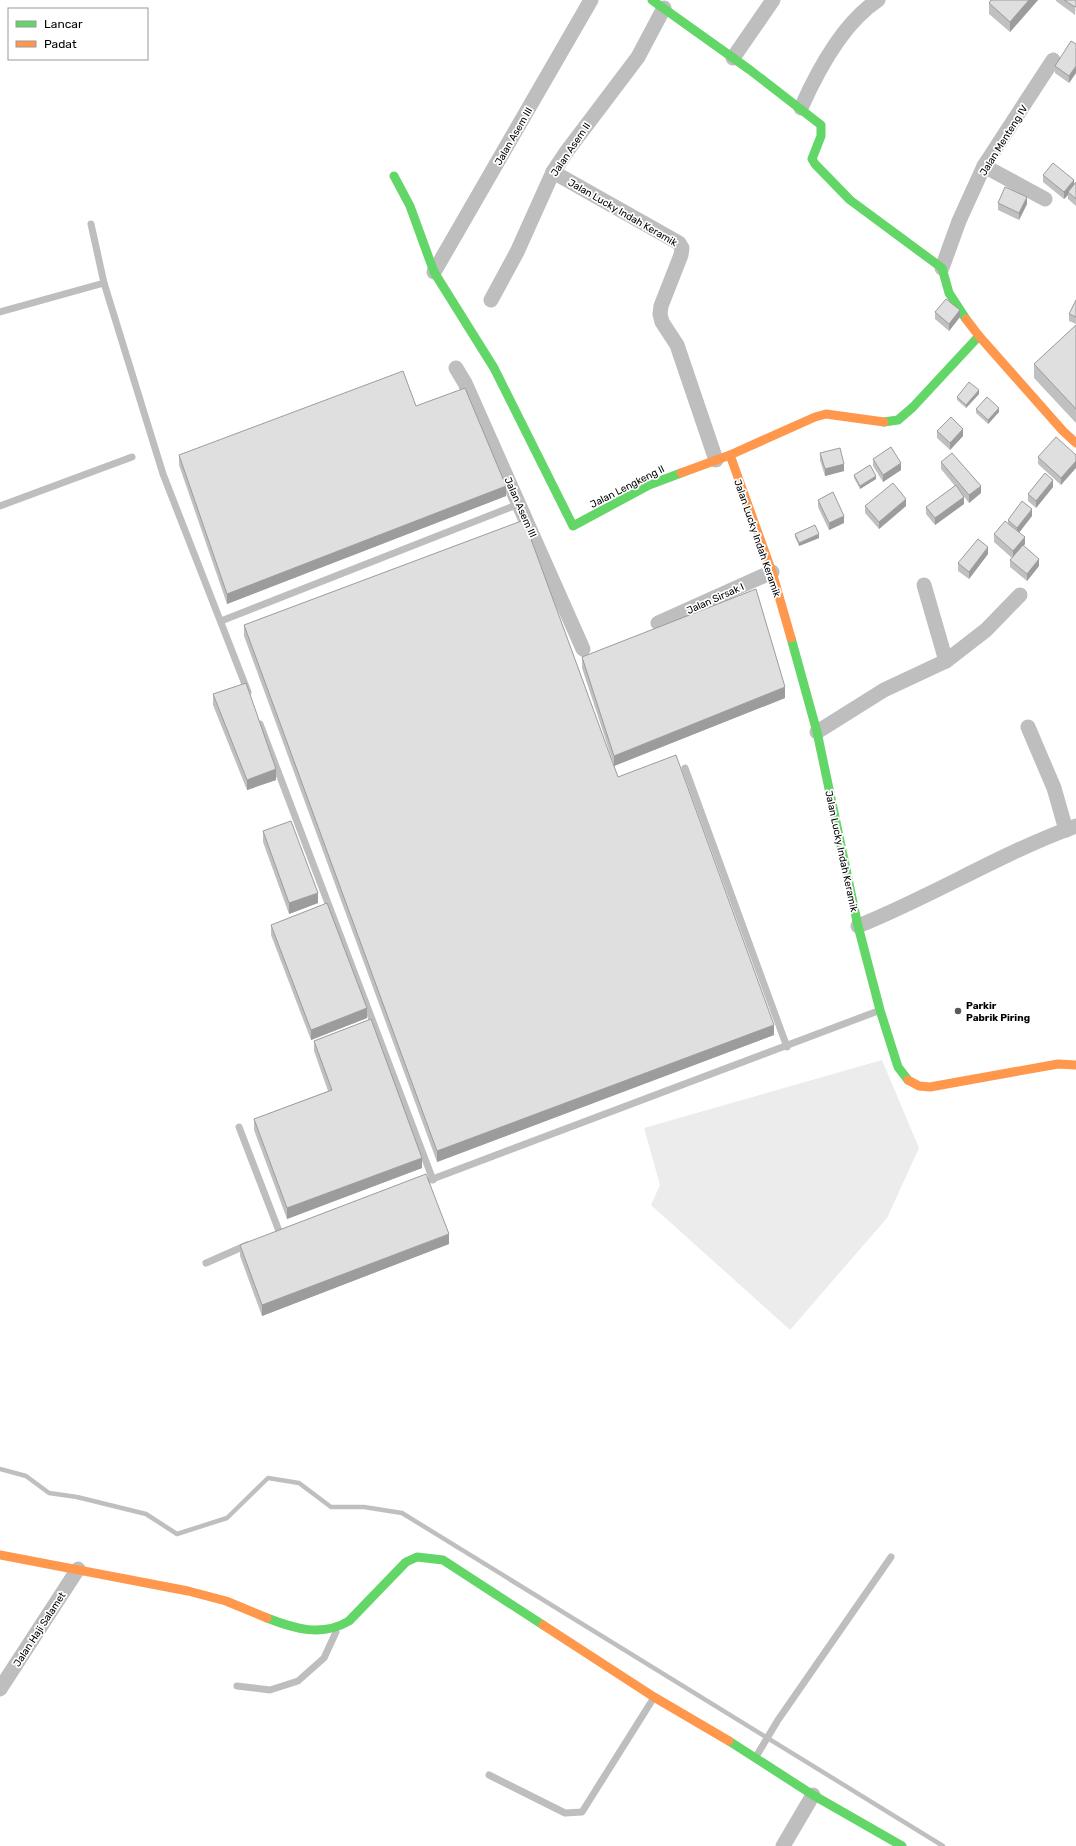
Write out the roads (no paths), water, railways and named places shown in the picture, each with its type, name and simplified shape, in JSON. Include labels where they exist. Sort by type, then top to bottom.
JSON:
[{"type":"street","name":"Jalan Asem III","points":[[434,272],[591,0]]},
{"type":"street","points":[[733,58],[774,0]]},
{"type":"street","points":[[801,108],[811,86],[846,32],[869,6],[878,0]]},
{"type":"street","points":[[658,4],[801,108],[821,125],[821,136],[812,158],[822,172],[850,200],[942,268],[944,282],[952,299],[979,336],[1076,444]]},
{"type":"street","name":"Jalan Asem II","points":[[491,300],[517,252],[553,172],[567,151],[638,57],[658,4]]},
{"type":"street","name":"Jalan Menteng IV","points":[[942,268],[959,222],[984,166],[1053,60]]},
{"type":"street","points":[[984,166],[1045,199]]},
{"type":"street","name":"Jalan Lucky Indah Keramik","points":[[553,172],[679,243],[682,248],[681,255],[661,306],[660,314],[662,322],[677,345],[694,398],[723,458],[772,572],[817,732],[858,926],[880,1010],[898,1067],[903,1076],[919,1086],[942,1086],[1058,1064],[1076,1065]]},
{"type":"street","points":[[394,176],[410,206],[434,272]]},
{"type":"street","name":"Jalan Lengkeng II","points":[[434,272],[494,368],[573,526],[649,485],[723,458],[826,414],[883,422],[898,420],[979,336]]},
{"type":"street","name":"Jalan Asem III","points":[[456,368],[465,383],[583,649]]},
{"type":"street","name":"Jalan Sirsak I","points":[[658,623],[772,572]]},
{"type":"street","points":[[924,585],[946,661]]},
{"type":"street","points":[[817,732],[884,690],[946,661],[986,630],[1020,596]]},
{"type":"street","points":[[858,926],[892,913],[1014,852],[1071,828],[1028,727]]},
{"type":"street","points":[[0,1556],[127,1578],[215,1598],[308,1630],[338,1628],[349,1621],[406,1562],[417,1557],[443,1560],[654,1697],[756,1757],[813,1795],[902,1846]]},
{"type":"street","name":"Jalan Haji Salamet","points":[[0,1689],[78,1569]]},
{"type":"street","points":[[783,1846],[813,1795]]},
{"type":"lane","points":[[91,224],[104,283],[164,474],[252,702]]},
{"type":"lane","points":[[0,312],[104,283]]},
{"type":"lane","points":[[0,506],[132,457]]},
{"type":"lane","points":[[221,621],[519,504]]},
{"type":"lane","points":[[257,717],[433,1180]]},
{"type":"lane","points":[[685,768],[787,1047]]},
{"type":"lane","points":[[420,1180],[433,1180],[787,1047],[880,1010]]},
{"type":"lane","points":[[239,1127],[282,1230],[271,1234]]},
{"type":"lane","points":[[206,1263],[257,1241]]},
{"type":"lane","points":[[756,1757],[778,1720],[891,1557]]},
{"type":"lane","points":[[237,1686],[270,1690],[298,1681],[324,1658],[338,1628]]},
{"type":"lane","points":[[489,1776],[565,1813],[582,1812],[654,1697]]},
{"type":"waterway","points":[[0,1469],[26,1476],[49,1493],[77,1497],[146,1514],[177,1534],[227,1518],[268,1478],[299,1483],[331,1507],[364,1507],[402,1513],[943,1846]]},
{"type":"place","name":"Parkir Pabrik Piring","points":[[958,1011]]}]
